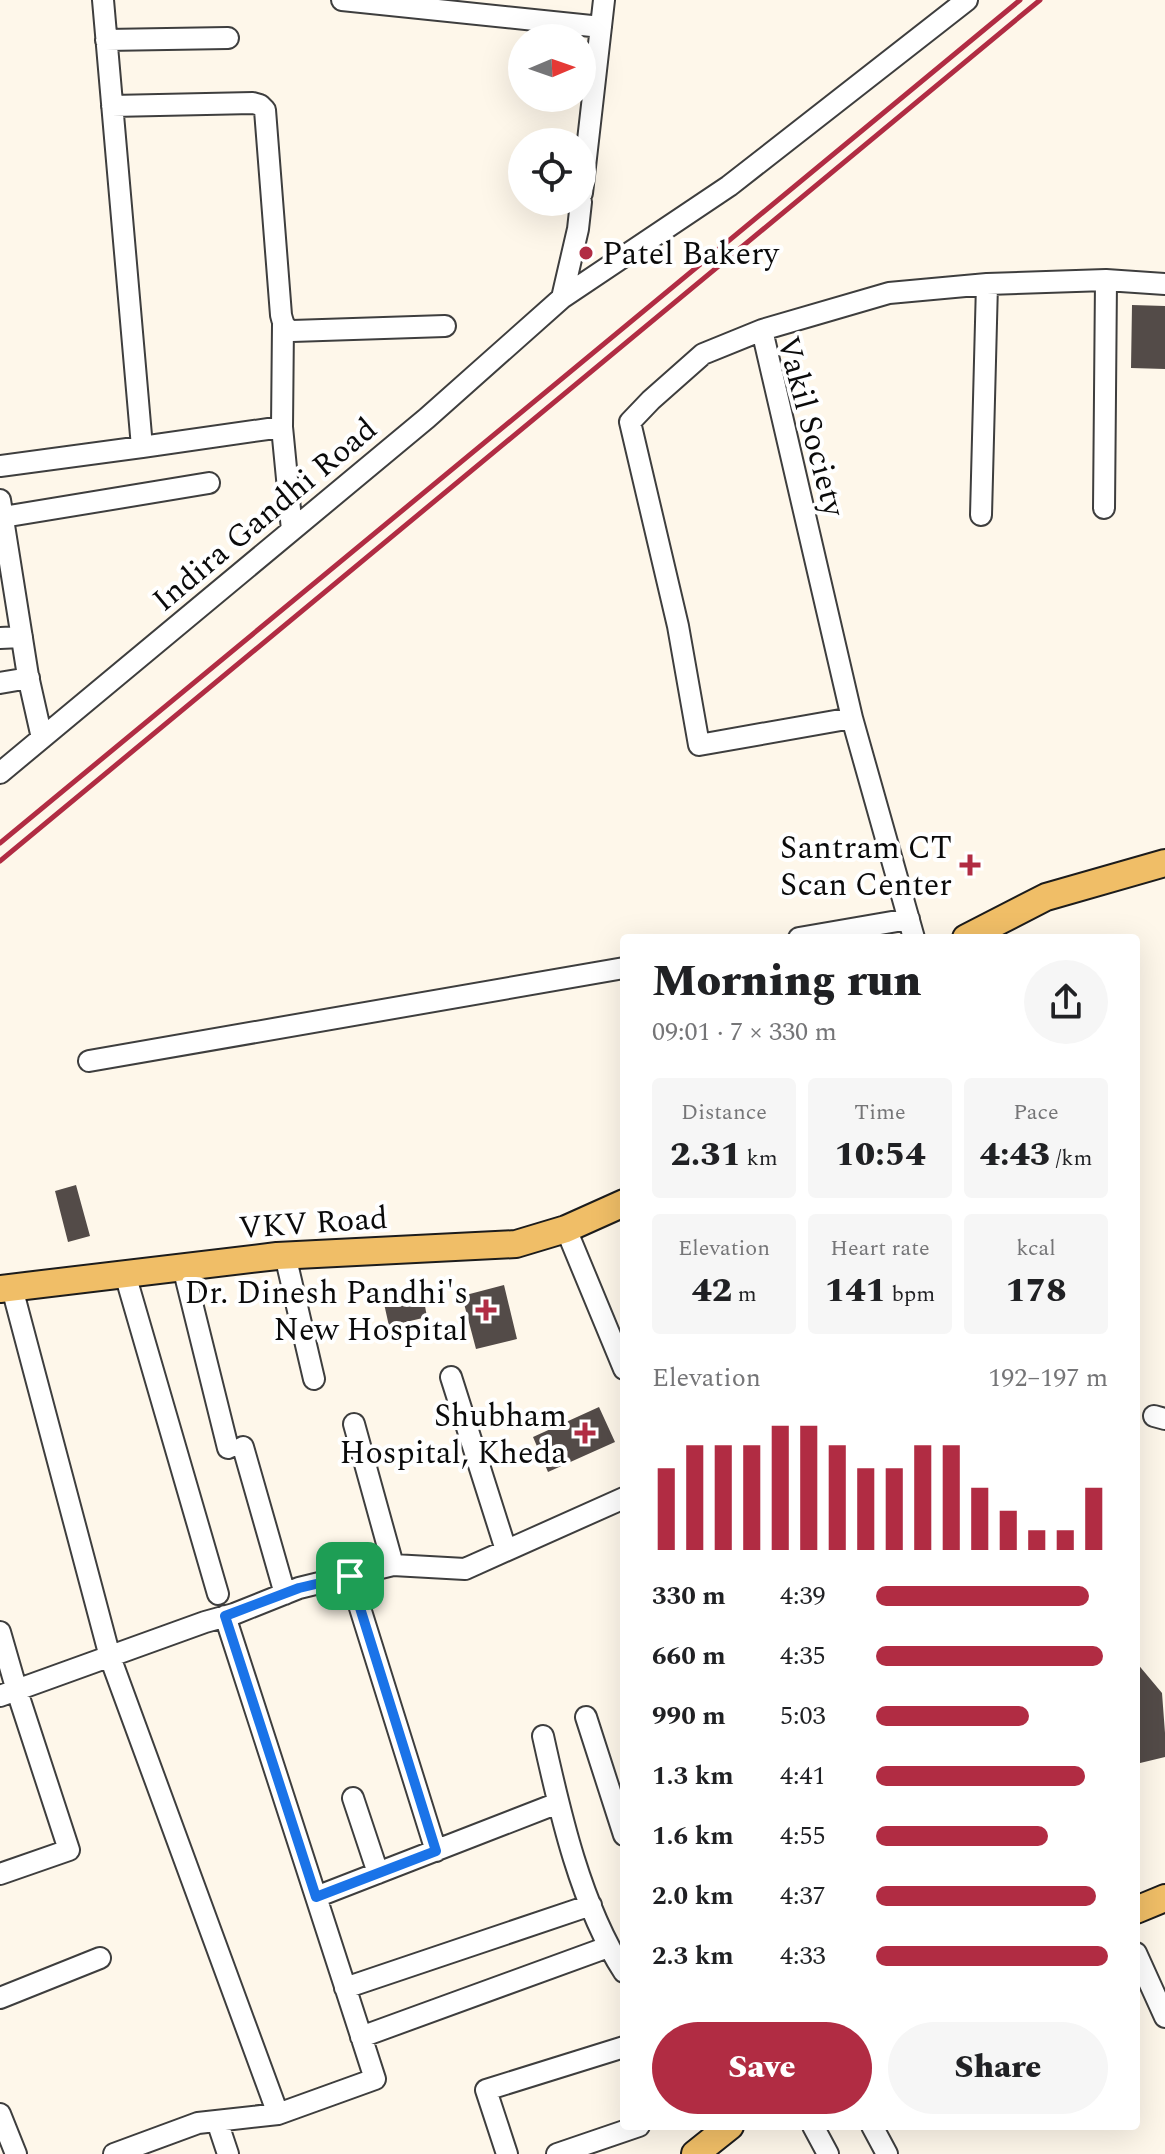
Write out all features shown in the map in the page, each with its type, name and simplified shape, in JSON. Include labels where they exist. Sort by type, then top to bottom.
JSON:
[{"type":"main road","points":[[974,934],[1046,897],[1165,863]]},
{"type":"main road","name":"VKV Road","points":[[6,1289],[285,1255],[516,1244],[566,1229],[620,1205]]},
{"type":"main road","points":[[1140,1908],[1165,1898]]},
{"type":"main road","points":[[703,2151],[726,2130]]},
{"type":"street","points":[[103,0],[142,447]]},
{"type":"street","points":[[342,0],[601,27]]},
{"type":"street","points":[[589,128],[604,0]]},
{"type":"street","name":"Indira Gandhi Road","points":[[0,773],[427,418],[562,298],[729,186],[967,0]]},
{"type":"street","points":[[106,40],[228,38]]},
{"type":"street","points":[[112,106],[253,103],[265,110],[283,324],[282,427],[292,530]]},
{"type":"street","points":[[562,298],[579,216]]},
{"type":"street","points":[[1104,508],[1106,280]]},
{"type":"street","points":[[762,330],[889,293],[987,284],[1106,280],[1165,284]]},
{"type":"street","points":[[981,515],[987,284]]},
{"type":"street","points":[[283,324],[292,331],[445,326]]},
{"type":"street","name":"Vakil Society","points":[[762,330],[852,718],[699,745],[678,626],[630,422],[703,354],[762,330]]},
{"type":"street","points":[[0,466],[282,427]]},
{"type":"street","points":[[42,738],[1,509],[209,483]]},
{"type":"street","points":[[0,638],[22,637]]},
{"type":"street","points":[[0,683],[29,678]]},
{"type":"street","points":[[844,934],[912,928],[852,718]]},
{"type":"street","points":[[89,1061],[620,969]]},
{"type":"street","points":[[566,1229],[620,1359]]},
{"type":"street","points":[[285,1255],[314,1379]]},
{"type":"street","points":[[183,1267],[235,1447],[285,1594]]},
{"type":"street","points":[[125,1274],[218,1594]]},
{"type":"street","points":[[6,1289],[110,1657],[278,2114]]},
{"type":"street","points":[[451,1377],[506,1550]]},
{"type":"street","points":[[354,1424],[393,1565]]},
{"type":"street","points":[[8,1694],[299,1588],[393,1565],[465,1569],[620,1500]]},
{"type":"street","points":[[350,1576],[436,1851]]},
{"type":"street","points":[[114,2154],[198,2123],[278,2114],[375,2079],[225,1616]]},
{"type":"street","points":[[0,1632],[8,1694],[69,1850],[0,1874]]},
{"type":"street","points":[[586,1717],[620,1823]]},
{"type":"street","points":[[543,1736],[558,1803],[591,1905],[608,1947],[620,1966]]},
{"type":"street","points":[[353,1798],[378,1873]]},
{"type":"street","points":[[316,1897],[558,1803]]},
{"type":"street","points":[[345,1988],[591,1905]]},
{"type":"street","points":[[361,2037],[608,1947]]},
{"type":"street","points":[[0,1998],[100,1958]]},
{"type":"street","points":[[1140,1962],[1165,2017]]},
{"type":"street","points":[[507,2154],[486,2090],[620,2048]]},
{"type":"street","points":[[0,2114],[16,2154]]},
{"type":"street","points":[[217,2121],[228,2154]]},
{"type":"street","points":[[557,2154],[627,2130]]},
{"type":"street","points":[[815,2130],[828,2154]]},
{"type":"street","points":[[874,2130],[887,2154]]},
{"type":"building","points":[[1132,305],[1165,306],[1165,369],[1131,368]]},
{"type":"building","points":[[76,1185],[90,1236],[68,1242],[55,1191]]},
{"type":"building","points":[[504,1285],[517,1339],[476,1349],[462,1296]]},
{"type":"building","points":[[422,1290],[427,1317],[389,1326],[383,1299]]},
{"type":"building","points":[[599,1407],[615,1442],[548,1472],[533,1437]]},
{"type":"building","points":[[1140,1667],[1162,1693],[1165,1757],[1140,1763]]},
{"type":"railway","points":[[0,843],[1020,0]]},
{"type":"railway","points":[[0,861],[1040,0]]},
{"type":"place","name":"Patel Bakery","points":[[586,253]]},
{"type":"place","name":"Santram CT Scan Center","points":[[970,865]]},
{"type":"place","name":"Dr. Dinesh Pandhi's New Hospital","points":[[486,1310]]},
{"type":"place","name":"Shubham Hospital, Kheda","points":[[585,1433]]},
{"type":"route","points":[[350,1576],[436,1851],[316,1897],[225,1616],[299,1588],[350,1576]]}]
